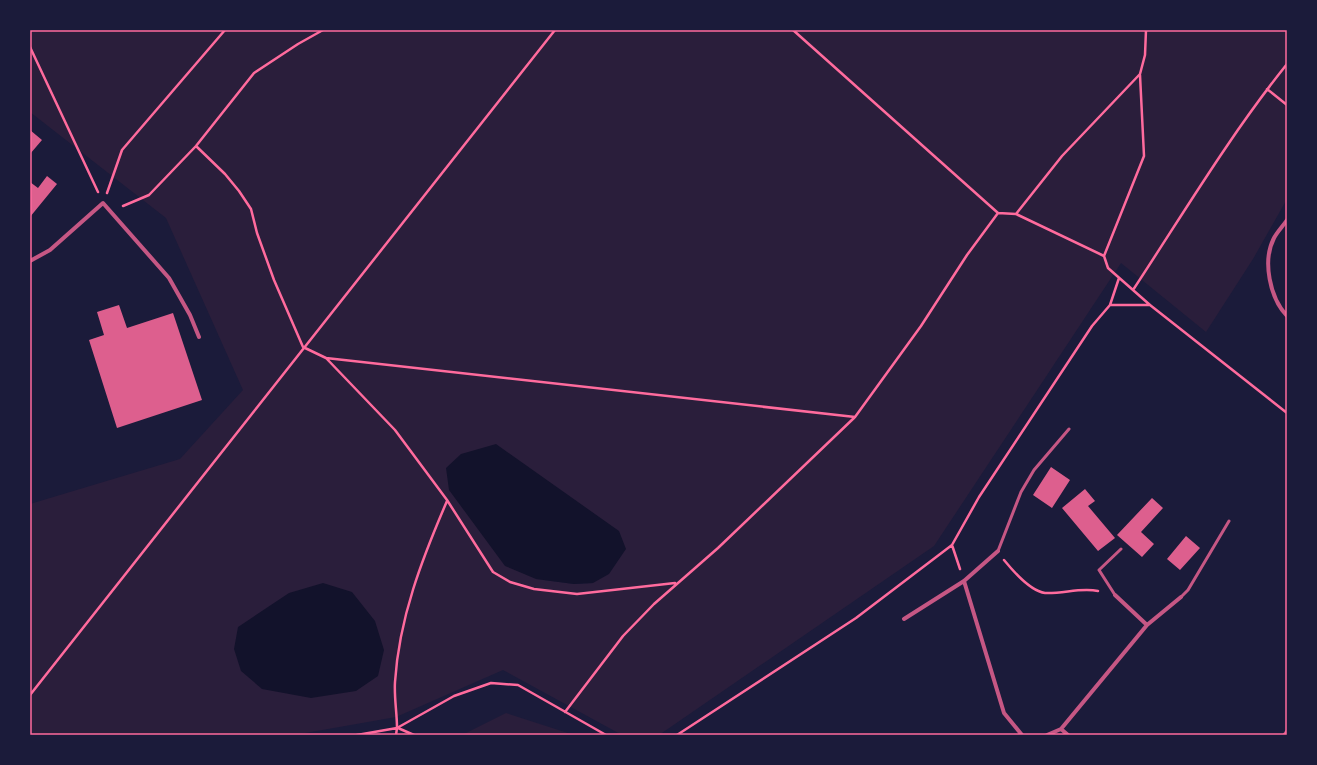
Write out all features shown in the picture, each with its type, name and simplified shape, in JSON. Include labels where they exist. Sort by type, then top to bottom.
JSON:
[{"type":"street","points":[[30,261],[50,250],[103,203],[170,278],[190,315],[199,337]]},
{"type":"street","points":[[1287,220],[1274,239],[1270,254],[1269,271],[1271,286],[1276,300],[1287,316]]},
{"type":"street","points":[[904,619],[964,581],[998,552]]},
{"type":"street","points":[[964,581],[1004,713],[1022,735]]},
{"type":"street","points":[[1114,595],[1148,626]]},
{"type":"street","points":[[1047,735],[1061,729],[1148,626],[1181,598]]},
{"type":"street","points":[[1061,729],[1068,735]]},
{"type":"lane","points":[[998,552],[1022,492],[1034,470],[1069,429]]},
{"type":"lane","points":[[1181,598],[1188,590],[1229,521]]},
{"type":"lane","points":[[1114,595],[1099,570],[1121,549]]},
{"type":"lane","points":[[1284,735],[1287,731]]},
{"type":"path","points":[[103,203],[122,150],[225,30]]},
{"type":"path","points":[[111,212],[117,208],[149,195],[196,146],[254,73],[298,44],[324,30]]},
{"type":"path","points":[[30,695],[555,30]]},
{"type":"path","points":[[793,30],[998,213],[1016,214],[1104,256]]},
{"type":"path","points":[[1146,30],[1144,55],[1140,74],[1144,156],[1104,256],[1108,268],[1150,305],[1287,413]]},
{"type":"path","points":[[30,47],[103,203]]},
{"type":"path","points":[[1133,290],[1207,176],[1267,89],[1287,64]]},
{"type":"path","points":[[1016,214],[1062,156],[1140,74]]},
{"type":"path","points":[[1267,89],[1287,105]]},
{"type":"path","points":[[196,146],[225,174],[251,209],[257,233],[274,280],[304,347],[326,358],[395,430],[447,500],[493,572],[510,582],[534,589],[577,594],[675,583]]},
{"type":"path","points":[[565,712],[623,636],[675,583],[718,548],[855,417],[921,326],[967,255],[998,213]]},
{"type":"path","points":[[677,735],[856,618],[952,545],[979,497],[1092,326],[1110,305],[1119,278]]},
{"type":"path","points":[[1110,305],[1150,305]]},
{"type":"path","points":[[326,358],[855,417]]},
{"type":"path","points":[[396,735],[395,683],[404,620],[421,560],[447,500]]},
{"type":"path","points":[[952,545],[964,581]]},
{"type":"path","points":[[998,552],[1019,578],[1044,593],[1091,589],[1114,595]]},
{"type":"path","points":[[357,735],[397,728],[454,696],[491,683],[518,685],[606,735]]},
{"type":"path","points":[[397,728],[414,735]]},
{"type":"shaded area","points":[[30,30],[1287,30],[1287,199],[1253,259],[1206,332],[1121,263],[934,546],[659,735],[622,735],[503,670],[396,717],[294,735],[30,735],[30,504],[180,459],[243,390],[166,218],[30,112]],"holes":[[[536,579],[593,583],[574,584]]]},
{"type":"shaded area","points":[[496,444],[619,531],[626,549],[609,574],[593,583],[574,584],[536,579],[505,566],[449,490],[446,468],[461,454]]},
{"type":"shaded area","points":[[323,583],[352,592],[375,621],[384,650],[378,676],[356,691],[311,698],[262,689],[241,671],[234,649],[238,627],[289,593]]},
{"type":"shaded area","points":[[506,713],[574,735],[462,735]]},
{"type":"building","points":[[30,130],[42,140],[30,154]]},
{"type":"building","points":[[47,176],[57,184],[30,217],[30,182],[38,188]]},
{"type":"building","points":[[119,305],[127,328],[173,313],[202,400],[117,428],[89,340],[104,335],[97,312]]},
{"type":"building","points":[[1051,467],[1070,480],[1052,508],[1033,495]]},
{"type":"building","points":[[1085,489],[1095,501],[1088,506],[1115,538],[1098,551],[1062,508]]},
{"type":"building","points":[[1152,498],[1163,508],[1141,532],[1154,544],[1142,557],[1117,535]]},
{"type":"building","points":[[1186,536],[1200,548],[1180,570],[1167,559]]}]
